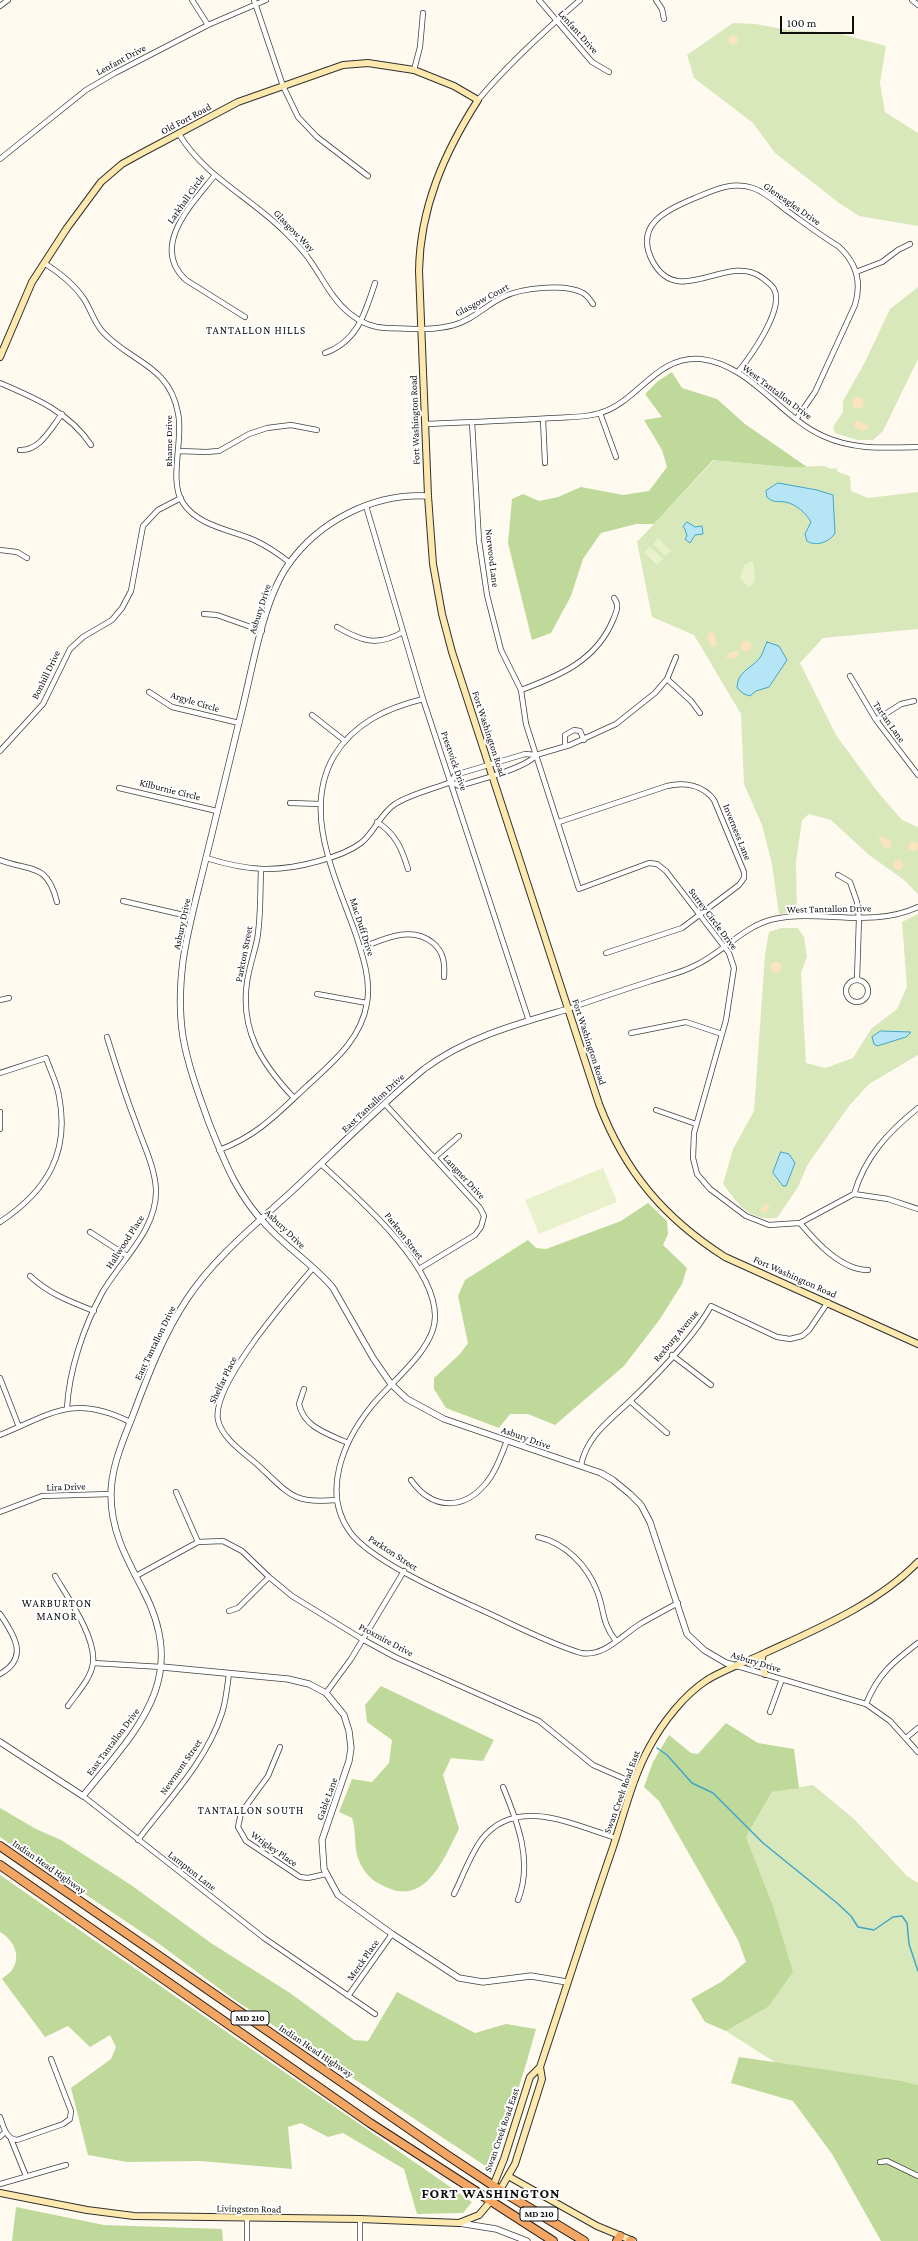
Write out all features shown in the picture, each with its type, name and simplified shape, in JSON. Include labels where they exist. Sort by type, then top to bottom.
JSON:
[{"type":"highway","name":"Indian Head Highway","points":[[0,1846],[496,2188],[584,2241]]},
{"type":"highway","name":"MD 210","points":[[0,1865],[364,2119],[553,2241]]},
{"type":"main road","name":"Old Fort Road","points":[[0,357],[25,296],[44,263],[89,196],[111,173],[130,159],[238,102],[343,65],[368,63],[414,70],[454,86],[478,100]]},
{"type":"main road","name":"Fort Washington Road","points":[[478,100],[449,150],[426,214],[420,258],[421,330],[428,496],[433,564],[442,614],[452,652],[568,1009],[609,1129],[623,1157],[649,1192],[686,1228],[725,1257],[917,1341]]},
{"type":"main road","name":"Swan Creek Road East","points":[[490,2201],[496,2188],[530,2077],[540,2067],[634,1783],[651,1744],[675,1711],[695,1689],[708,1680],[858,1606],[889,1587],[918,1562]]},
{"type":"main road","points":[[763,1654],[761,1663],[765,1674]]},
{"type":"main road","name":"Swan Creek Road East","points":[[496,2188],[508,2176],[515,2164],[542,2079],[540,2067]]},
{"type":"main road","points":[[508,2176],[618,2238],[631,2241]]},
{"type":"main road","name":"Livingston Road","points":[[0,2193],[122,2215],[247,2219],[360,2219],[459,2223],[471,2220],[479,2215],[490,2201]]},
{"type":"street","points":[[0,6],[8,0]]},
{"type":"street","points":[[192,0],[208,26]]},
{"type":"street","name":"Lenfant Drive","points":[[0,159],[86,90],[115,73],[255,2],[266,0]]},
{"type":"street","name":"Lenfant Drive","points":[[539,0],[592,62],[609,72]]},
{"type":"street","name":"Fort Washington Road","points":[[478,100],[502,71],[580,0]]},
{"type":"street","points":[[656,0],[662,9],[664,19]]},
{"type":"street","points":[[912,0],[918,5]]},
{"type":"street","points":[[255,2],[283,86],[298,117],[317,137],[368,176]]},
{"type":"street","points":[[414,70],[420,47],[423,13]]},
{"type":"street","name":"Glasgow Way","points":[[179,134],[202,165],[286,233],[310,261],[337,302],[362,322],[387,328],[421,330]]},
{"type":"street","name":"Larkhall Circle","points":[[215,175],[175,230],[172,245],[173,256],[178,271],[186,280],[246,317]]},
{"type":"street","name":"Gleneagles Drive","points":[[738,372],[765,331],[776,301],[774,289],[760,276],[744,269],[685,282],[673,280],[662,273],[653,261],[648,243],[652,225],[662,214],[677,205],[716,189],[734,185],[752,188],[838,246],[849,258],[856,272],[858,291],[855,306],[819,384],[797,418]]},
{"type":"street","points":[[856,272],[882,262],[898,250],[910,244]]},
{"type":"street","name":"Rhame Drive","points":[[44,263],[62,275],[78,291],[97,324],[106,335],[155,370],[166,383],[178,412],[179,451],[177,478],[181,498],[188,509],[200,520],[256,541],[290,563]]},
{"type":"street","points":[[325,353],[347,341],[362,322],[375,283]]},
{"type":"street","name":"Glasgow Court","points":[[421,330],[453,325],[468,320],[502,297],[522,290],[571,289],[584,293],[593,304]]},
{"type":"street","name":"West Tantallon Drive","points":[[425,424],[543,419],[600,413],[617,405],[659,370],[681,361],[704,360],[738,372],[822,436],[844,443],[875,448],[918,447]]},
{"type":"street","points":[[0,383],[42,401],[62,414],[91,444]]},
{"type":"street","points":[[600,413],[616,457]]},
{"type":"street","points":[[20,450],[28,450],[40,443],[62,414]]},
{"type":"street","points":[[543,419],[545,463]]},
{"type":"street","name":"Norwood Lane","points":[[472,422],[480,542],[486,588],[501,650],[521,690]]},
{"type":"street","points":[[179,451],[219,451],[249,434],[267,428],[292,426],[317,430]]},
{"type":"street","name":"Asbury Drive","points":[[428,496],[397,497],[366,506],[345,515],[319,532],[308,542],[290,563],[274,590],[262,631],[217,812],[183,963],[181,993],[182,1027],[188,1061],[219,1150],[234,1183],[261,1220],[325,1278],[340,1299],[373,1358],[391,1384],[407,1399],[444,1419],[581,1466],[613,1480],[641,1505],[656,1537],[688,1634],[696,1643],[726,1663],[866,1704],[885,1716],[918,1752]]},
{"type":"street","name":"Bonhill Drive","points":[[0,751],[43,704],[70,649],[83,637],[106,625],[119,612],[131,591],[144,526],[158,510],[181,498]]},
{"type":"street","name":"Prestwick Drive","points":[[366,506],[423,699],[529,1021]]},
{"type":"street","points":[[0,550],[17,552],[27,558]]},
{"type":"street","points":[[521,690],[561,675],[588,655],[597,646],[612,624],[618,606],[614,598]]},
{"type":"street","points":[[204,614],[217,615],[262,631]]},
{"type":"street","points":[[337,627],[359,638],[373,641],[390,639],[403,632]]},
{"type":"street","points":[[206,858],[237,867],[261,870],[292,868],[330,858],[359,844],[377,822],[396,804],[451,782],[455,775],[527,754],[536,755],[584,740],[608,729],[655,693],[668,679],[676,657]]},
{"type":"street","name":"Tartan Lane","points":[[850,676],[876,720],[918,774]]},
{"type":"street","points":[[668,679],[691,701],[700,713]]},
{"type":"street","name":"Surrey Circle Drive","points":[[521,690],[523,712],[579,889],[649,863],[655,863],[663,868],[729,953],[734,972],[722,1034],[696,1124],[692,1148],[695,1170],[710,1188],[756,1221],[781,1226],[800,1223],[854,1194]]},
{"type":"street","name":"Argyle Circle","points":[[149,692],[172,707],[239,723]]},
{"type":"street","name":"Mac Duff Drive","points":[[219,1150],[252,1135],[294,1098],[347,1048],[361,1023],[367,1003],[367,973],[330,858],[321,822],[320,794],[326,771],[345,741],[361,725],[379,715],[423,699]]},
{"type":"street","points":[[876,720],[901,704],[914,701]]},
{"type":"street","points":[[312,715],[345,741]]},
{"type":"street","points":[[565,746],[565,735],[574,730],[580,731],[584,740]]},
{"type":"street","points":[[451,782],[459,786],[492,776],[530,762],[536,755]]},
{"type":"street","name":"Inverness Lane","points":[[559,822],[676,784],[690,785],[705,792],[717,805],[742,867],[744,877],[739,885],[682,928],[606,953]]},
{"type":"street","name":"Kilburnie Circle","points":[[119,788],[217,812]]},
{"type":"street","points":[[290,803],[320,804]]},
{"type":"street","points":[[377,822],[398,841],[408,869]]},
{"type":"street","points":[[0,860],[33,868],[43,874],[51,883],[57,902]]},
{"type":"street","name":"Parkton Street","points":[[261,870],[258,928],[247,982],[248,1024],[256,1048],[266,1066],[294,1098]]},
{"type":"street","points":[[838,875],[846,877],[853,886],[857,902],[859,918],[857,980]]},
{"type":"street","points":[[123,901],[192,918]]},
{"type":"street","name":"West Tantallon Drive","points":[[568,1009],[692,967],[725,947],[756,924],[776,919],[859,918],[894,915],[918,907]]},
{"type":"street","points":[[360,948],[399,935],[421,935],[431,941],[440,950],[445,964],[444,977]]},
{"type":"street","points":[[857,980],[866,985],[868,992],[865,999],[858,1002],[851,1001],[845,992],[848,983],[857,980]]},
{"type":"street","points":[[317,994],[367,1003]]},
{"type":"street","points":[[0,1000],[9,998]]},
{"type":"street","name":"East Tantallon Drive","points":[[83,1796],[146,1715],[157,1688],[162,1667],[160,1638],[155,1617],[116,1535],[111,1494],[116,1463],[130,1422],[156,1358],[187,1299],[215,1264],[408,1082],[451,1051],[482,1036],[568,1009]]},
{"type":"street","points":[[631,1033],[686,1022],[722,1034]]},
{"type":"street","name":"Hallwood Place","points":[[67,1408],[71,1374],[94,1311],[102,1293],[151,1218],[156,1189],[151,1165],[107,1037]]},
{"type":"street","points":[[0,1073],[46,1058],[59,1095],[61,1136],[51,1171],[40,1188],[27,1202],[0,1222]]},
{"type":"street","name":"Langner Drive","points":[[385,1104],[480,1208],[484,1216],[481,1228],[475,1236],[419,1269]]},
{"type":"street","points":[[918,1108],[887,1135],[874,1151],[862,1171],[854,1194],[888,1199],[918,1209]]},
{"type":"street","points":[[656,1110],[696,1124]]},
{"type":"street","points":[[0,1112],[0,1129]]},
{"type":"street","points":[[434,1158],[459,1136]]},
{"type":"street","name":"Parkton Street","points":[[321,1164],[374,1212],[419,1269],[433,1303],[434,1326],[427,1343],[363,1417],[348,1443],[338,1474],[336,1500],[345,1523],[354,1537],[366,1547],[404,1571],[460,1600],[571,1650],[592,1655],[603,1650],[640,1624],[678,1603]]},
{"type":"street","points":[[800,1223],[839,1260],[853,1268],[868,1270]]},
{"type":"street","points":[[90,1232],[127,1256]]},
{"type":"street","name":"Shelfar Place","points":[[313,1268],[258,1335],[220,1400],[218,1416],[221,1428],[233,1443],[289,1494],[306,1501],[336,1500]]},
{"type":"street","points":[[30,1276],[40,1285],[57,1296],[94,1311]]},
{"type":"street","name":"Rexburg Avenue","points":[[581,1466],[590,1441],[601,1428],[630,1401],[694,1332],[711,1306],[777,1337],[790,1339],[802,1336],[809,1330],[828,1302]]},
{"type":"street","points":[[672,1356],[712,1385]]},
{"type":"street","points":[[0,1378],[19,1427]]},
{"type":"street","points":[[304,1389],[299,1404],[306,1420],[316,1428],[348,1443]]},
{"type":"street","points":[[630,1401],[667,1434]]},
{"type":"street","points":[[0,1435],[67,1408],[79,1406],[96,1408],[130,1422]]},
{"type":"street","points":[[411,1480],[424,1496],[437,1503],[446,1504],[465,1499],[478,1491],[488,1481],[507,1441]]},
{"type":"street","points":[[176,1492],[198,1542]]},
{"type":"street","name":"Lira Drive","points":[[0,1512],[42,1496],[111,1494]]},
{"type":"street","points":[[538,1537],[563,1548],[586,1570],[597,1591],[604,1622],[616,1641]]},
{"type":"street","name":"Proxmire Drive","points":[[136,1576],[198,1542],[216,1540],[231,1544],[242,1551],[269,1577],[292,1596],[362,1639],[395,1657],[539,1721],[552,1730],[587,1762],[634,1783]]},
{"type":"street","points":[[326,1693],[351,1659],[404,1571]]},
{"type":"street","points":[[56,1576],[86,1630],[93,1663],[86,1679],[68,1706]]},
{"type":"street","points":[[229,1611],[238,1608],[269,1577]]},
{"type":"street","points":[[0,1614],[13,1638],[18,1652],[12,1666],[0,1674]]},
{"type":"street","points":[[866,1704],[873,1687],[886,1668],[918,1643]]},
{"type":"street","name":"Gable Lane","points":[[93,1663],[162,1667],[302,1681],[326,1693],[344,1715],[351,1740],[347,1768],[322,1840],[322,1863],[335,1891],[345,1901],[392,1934],[446,1970],[467,1980],[489,1982],[531,1976],[568,1982]]},
{"type":"street","name":"Newmont Street","points":[[138,1840],[188,1776],[208,1744],[222,1712],[229,1674]]},
{"type":"street","points":[[770,1712],[782,1679]]},
{"type":"street","points":[[906,1738],[918,1728]]},
{"type":"street","name":"Lampton Lane","points":[[0,1742],[83,1796],[252,1929],[375,2014]]},
{"type":"street","name":"Wrigley Place","points":[[280,1747],[268,1776],[241,1813],[238,1822],[239,1832],[246,1841],[300,1877],[308,1878],[326,1874]]},
{"type":"street","points":[[503,1787],[515,1816],[524,1848],[525,1863],[522,1890],[518,1900]]},
{"type":"street","points":[[454,1894],[482,1840],[496,1827],[515,1816],[540,1815],[616,1838]]},
{"type":"street","name":"Merck Place","points":[[348,1996],[392,1934]]},
{"type":"street","points":[[11,2139],[21,2140],[63,2124],[70,2119],[71,2111],[51,2059]]},
{"type":"street","points":[[0,2117],[26,2176]]},
{"type":"street","points":[[0,2137],[6,2132]]},
{"type":"street","points":[[880,2162],[892,2162],[918,2176]]},
{"type":"street","points":[[0,2184],[66,2165]]},
{"type":"street","points":[[247,2219],[247,2241]]},
{"type":"street","points":[[360,2219],[360,2241]]},
{"type":"street","points":[[459,2223],[496,2229],[527,2241]]},
{"type":"green space","points":[[733,23],[756,24],[788,30],[837,33],[886,46],[880,83],[885,112],[918,133],[918,226],[859,216],[839,203],[775,153],[753,123],[694,78],[687,55]]},
{"type":"green space","points":[[918,287],[918,359],[883,431],[873,440],[857,440],[835,433],[833,427],[843,412],[843,401],[865,362],[890,309]]},
{"type":"green space","points":[[672,372],[682,388],[717,399],[745,424],[807,467],[786,467],[713,460],[654,524],[636,524],[601,533],[583,559],[571,596],[551,633],[532,640],[508,543],[512,499],[523,494],[539,501],[558,497],[581,487],[623,495],[649,491],[667,467],[662,450],[644,420],[662,417],[645,394],[658,381]]},
{"type":"green space","points":[[714,460],[786,467],[824,466],[832,469],[836,468],[838,472],[850,476],[851,491],[868,498],[918,492],[918,629],[823,638],[800,663],[836,735],[877,791],[902,820],[918,827],[918,894],[904,880],[869,855],[831,820],[809,814],[802,820],[796,862],[797,912],[779,914],[772,864],[762,825],[744,784],[741,714],[694,635],[652,617],[637,542]]},
{"type":"green space","points":[[658,538],[671,551],[665,556],[653,544]]},
{"type":"green space","points":[[650,546],[663,559],[657,565],[644,552]]},
{"type":"green space","points":[[752,561],[755,570],[755,577],[752,586],[748,587],[740,578],[744,565]]},
{"type":"green space","points":[[918,914],[918,1055],[869,1084],[849,1106],[808,1164],[798,1187],[777,1218],[759,1217],[752,1214],[734,1199],[723,1184],[733,1149],[754,1111],[765,955],[769,932],[781,928],[798,928],[804,937],[807,957],[801,973],[806,1063],[825,1068],[853,1058],[871,1029],[897,1009],[907,987],[902,922]]},
{"type":"green space","points":[[603,1168],[617,1202],[539,1234],[525,1200]]},
{"type":"green space","points":[[648,1203],[667,1221],[668,1234],[663,1245],[687,1268],[682,1284],[660,1319],[624,1366],[555,1425],[528,1414],[510,1414],[499,1428],[446,1408],[434,1389],[434,1378],[460,1354],[468,1343],[458,1296],[465,1280],[528,1240],[536,1248],[546,1249],[621,1221]]},
{"type":"green space","points":[[381,1686],[494,1740],[483,1761],[451,1758],[443,1775],[459,1829],[441,1864],[433,1875],[424,1884],[414,1890],[402,1891],[388,1888],[379,1884],[365,1872],[356,1852],[352,1818],[339,1812],[352,1779],[372,1782],[389,1763],[392,1740],[367,1722],[365,1705]]},
{"type":"green space","points":[[726,1723],[758,1743],[794,1749],[799,1788],[772,1792],[746,1837],[772,1903],[793,1972],[768,2007],[726,2031],[705,2022],[691,1999],[721,1982],[746,1962],[738,1940],[659,1801],[644,1787],[653,1762],[669,1735],[691,1753],[698,1754]]},
{"type":"green space","points":[[813,1785],[854,1819],[907,1876],[918,1883],[918,2085],[903,2081],[776,2063],[726,2031],[768,2007],[772,1903],[746,1837],[772,1792]]},
{"type":"green space","points":[[0,1808],[36,1829],[61,1840],[131,1885],[211,1943],[290,1993],[354,2040],[368,2041],[397,1992],[475,2033],[506,2024],[536,2029],[521,2082],[509,2116],[487,2167],[232,1998],[158,1943],[0,1837]]},
{"type":"green space","points":[[0,1875],[472,2202],[463,2213],[417,2214],[404,2169],[343,2133],[328,2137],[301,2123],[288,2127],[292,2169],[200,2161],[127,2162],[88,2155],[71,2088],[111,2059],[116,2047],[110,2035],[90,2047],[68,2026],[45,2037],[2,1979],[12,1970],[15,1965],[16,1954],[12,1943],[0,1932]]},
{"type":"green space","points":[[739,2057],[903,2081],[918,2085],[918,2241],[881,2241],[832,2154],[793,2101],[731,2083]]},
{"type":"green space","points":[[16,2207],[104,2225],[222,2229],[223,2241],[12,2241]]},
{"type":"sand","points":[[731,35],[735,35],[738,40],[735,45],[731,45],[728,42],[728,38]]},
{"type":"sand","points":[[856,397],[860,397],[864,403],[860,409],[856,409],[852,405],[852,401]]},
{"type":"sand","points":[[856,421],[868,425],[868,429],[862,431],[856,428],[854,424]]},
{"type":"sand","points":[[710,632],[714,633],[717,643],[714,647],[711,646],[707,637]]},
{"type":"sand","points":[[746,640],[750,642],[752,646],[750,650],[746,652],[742,650],[740,646],[742,642]]},
{"type":"sand","points":[[736,651],[739,653],[737,657],[730,659],[726,658],[728,653]]},
{"type":"sand","points":[[881,836],[891,841],[891,847],[885,848],[878,837]]},
{"type":"sand","points":[[911,841],[915,841],[917,842],[917,850],[911,851],[908,848],[908,844]]},
{"type":"sand","points":[[896,860],[900,860],[902,861],[902,869],[896,870],[893,867],[893,863]]},
{"type":"sand","points":[[776,961],[780,963],[782,967],[780,971],[776,973],[772,971],[770,967],[772,963]]},
{"type":"sand","points":[[767,1203],[770,1207],[765,1212],[761,1212],[760,1209]]},
{"type":"water","points":[[778,483],[817,490],[833,495],[835,533],[830,539],[822,543],[814,544],[807,541],[805,534],[811,522],[806,515],[793,505],[785,502],[773,501],[767,497],[766,491]]},
{"type":"water","points":[[687,522],[695,527],[702,526],[703,534],[695,535],[690,543],[685,539],[687,536],[683,527]]},
{"type":"water","points":[[767,642],[779,646],[787,660],[769,687],[756,691],[750,696],[744,694],[737,688],[739,678],[759,659]]},
{"type":"water","points":[[881,1031],[911,1032],[906,1037],[877,1046],[874,1044],[872,1037]]},
{"type":"water","points":[[781,1152],[789,1154],[795,1163],[786,1186],[783,1186],[773,1173]]},
{"type":"waterway","points":[[657,1748],[667,1755],[692,1783],[713,1793],[763,1843],[837,1903],[851,1916],[858,1927],[874,1930],[893,1917],[902,1916],[907,1923],[909,1944],[918,1971]]},
{"type":"district","name":"TANTALLON HILLS","points":[[256,331]]},
{"type":"district","name":"WARBURTON MANOR","points":[[57,1610]]},
{"type":"district","name":"TANTALLON SOUTH","points":[[251,1811]]},
{"type":"district","name":"FORT WASHINGTON","points":[[491,2194]]}]
